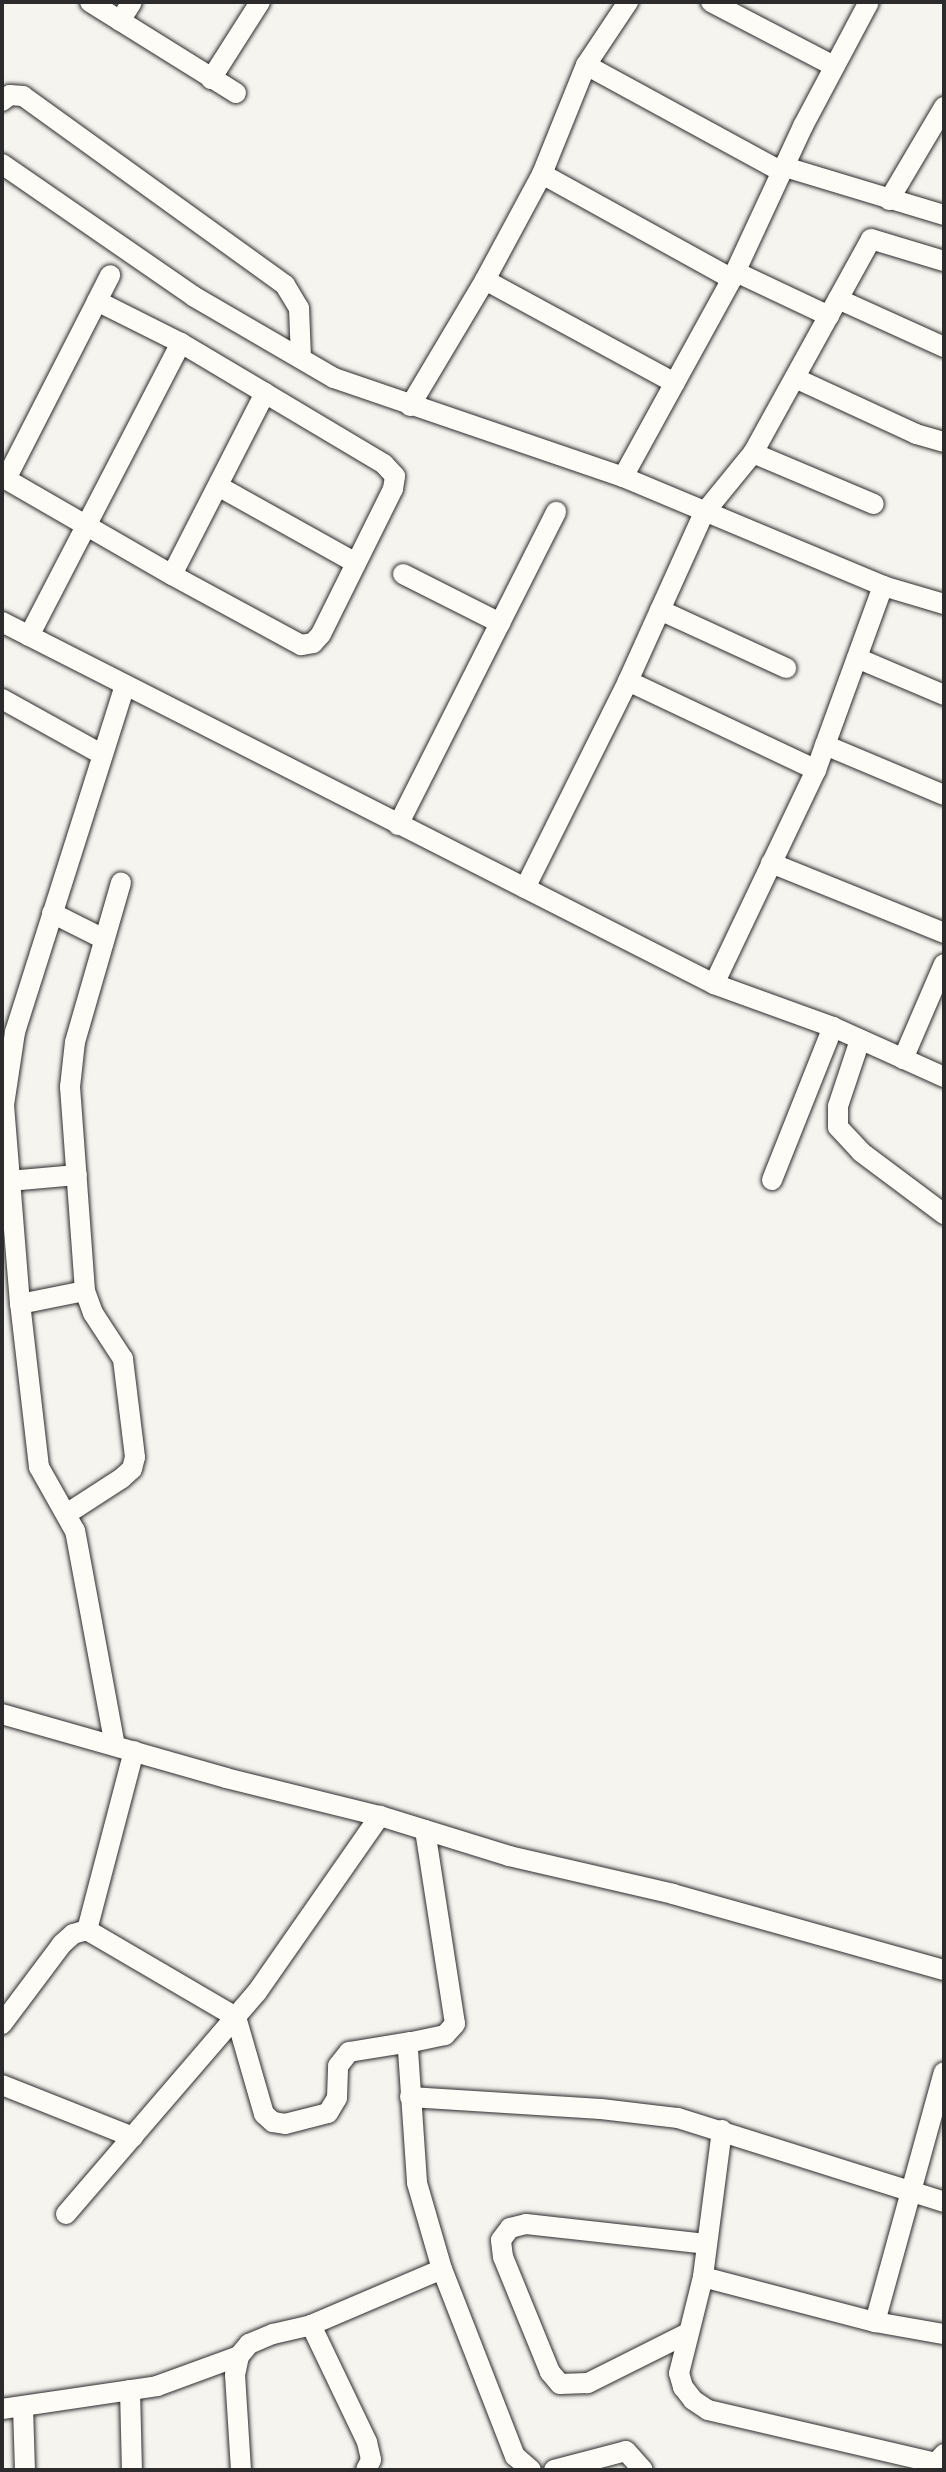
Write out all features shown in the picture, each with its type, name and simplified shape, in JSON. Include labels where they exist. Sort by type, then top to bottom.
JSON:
[{"type":"street","points":[[90,2],[236,93]]},
{"type":"street","points":[[120,21],[132,2]]},
{"type":"street","points":[[211,79],[260,2]]},
{"type":"street","points":[[410,406],[485,280],[542,174],[586,65],[628,2]]},
{"type":"street","points":[[711,2],[834,66]]},
{"type":"street","points":[[623,477],[734,276],[834,66],[869,2]]},
{"type":"street","points":[[586,65],[783,170],[944,215]]},
{"type":"street","points":[[2,101],[10,95],[23,96],[285,285],[299,308],[301,358]]},
{"type":"street","points":[[889,200],[944,107]]},
{"type":"street","points":[[2,164],[193,296],[334,378],[623,477],[883,586],[944,604]]},
{"type":"street","points":[[542,174],[734,276],[944,347]]},
{"type":"street","points":[[525,888],[628,681],[704,513],[753,453],[871,239],[944,261]]},
{"type":"street","points":[[97,301],[181,343],[384,464],[395,476],[393,489],[321,634],[305,646],[172,575],[6,479],[110,275]]},
{"type":"street","points":[[485,280],[675,383]]},
{"type":"street","points":[[29,636],[181,343]]},
{"type":"street","points":[[795,378],[916,434],[944,442]]},
{"type":"street","points":[[172,575],[265,393]]},
{"type":"street","points":[[753,453],[874,504]]},
{"type":"street","points":[[218,486],[356,563]]},
{"type":"street","points":[[398,825],[556,512]]},
{"type":"street","points":[[403,574],[500,623]]},
{"type":"street","points":[[714,984],[816,770],[883,586]]},
{"type":"street","points":[[660,610],[786,668]]},
{"type":"street","points":[[2,622],[714,984],[833,1027],[944,1077]]},
{"type":"street","points":[[857,658],[944,695]]},
{"type":"street","points":[[628,681],[816,770]]},
{"type":"street","points":[[87,1930],[124,1748],[75,1531],[68,1513],[46,1485],[39,1467],[20,1304],[4,1105],[9,1055],[125,685]]},
{"type":"street","points":[[3,701],[103,755]]},
{"type":"street","points":[[825,745],[944,795]]},
{"type":"street","points":[[771,863],[944,933]]},
{"type":"street","points":[[68,1513],[122,1478],[132,1469],[135,1457],[123,1359],[93,1313],[85,1291],[70,1065],[121,883]]},
{"type":"street","points":[[52,913],[104,939]]},
{"type":"street","points":[[903,1059],[944,964]]},
{"type":"street","points":[[772,1180],[833,1027]]},
{"type":"street","points":[[860,1040],[838,1106],[838,1127],[861,1152],[944,1214]]},
{"type":"street","points":[[9,1181],[77,1175]]},
{"type":"street","points":[[20,1304],[85,1291]]},
{"type":"street","points":[[2,1714],[380,1816],[509,1856],[673,1894],[944,1970]]},
{"type":"street","points":[[66,2214],[236,2017],[380,1816]]},
{"type":"street","points":[[2,2024],[62,1944],[73,1934],[87,1930],[236,2017],[264,2114],[273,2122],[285,2124],[328,2113],[337,2098],[338,2066],[349,2052],[445,2035],[455,2024],[425,1830]]},
{"type":"street","points":[[411,2042],[407,2061],[417,2183],[442,2269],[515,2456],[524,2469]]},
{"type":"street","points":[[875,2322],[944,2072]]},
{"type":"street","points":[[2,2085],[133,2137]]},
{"type":"street","points":[[410,2097],[640,2112],[722,2130],[944,2202]]},
{"type":"street","points":[[722,2130],[703,2277],[679,2373],[683,2387],[708,2410],[936,2463],[944,2454]]},
{"type":"street","points":[[688,2333],[588,2383],[560,2384],[550,2372],[503,2257],[501,2240],[510,2228],[526,2224],[706,2244]]},
{"type":"street","points":[[241,2470],[235,2375],[239,2356],[249,2344],[311,2325],[442,2269]]},
{"type":"street","points":[[703,2277],[875,2322],[944,2334]]},
{"type":"street","points":[[311,2325],[367,2442],[371,2460],[366,2470]]},
{"type":"street","points":[[25,2470],[12,2408],[157,2386],[239,2356]]},
{"type":"street","points":[[130,2390],[132,2470]]},
{"type":"street","points":[[554,2470],[626,2451],[643,2470]]}]
